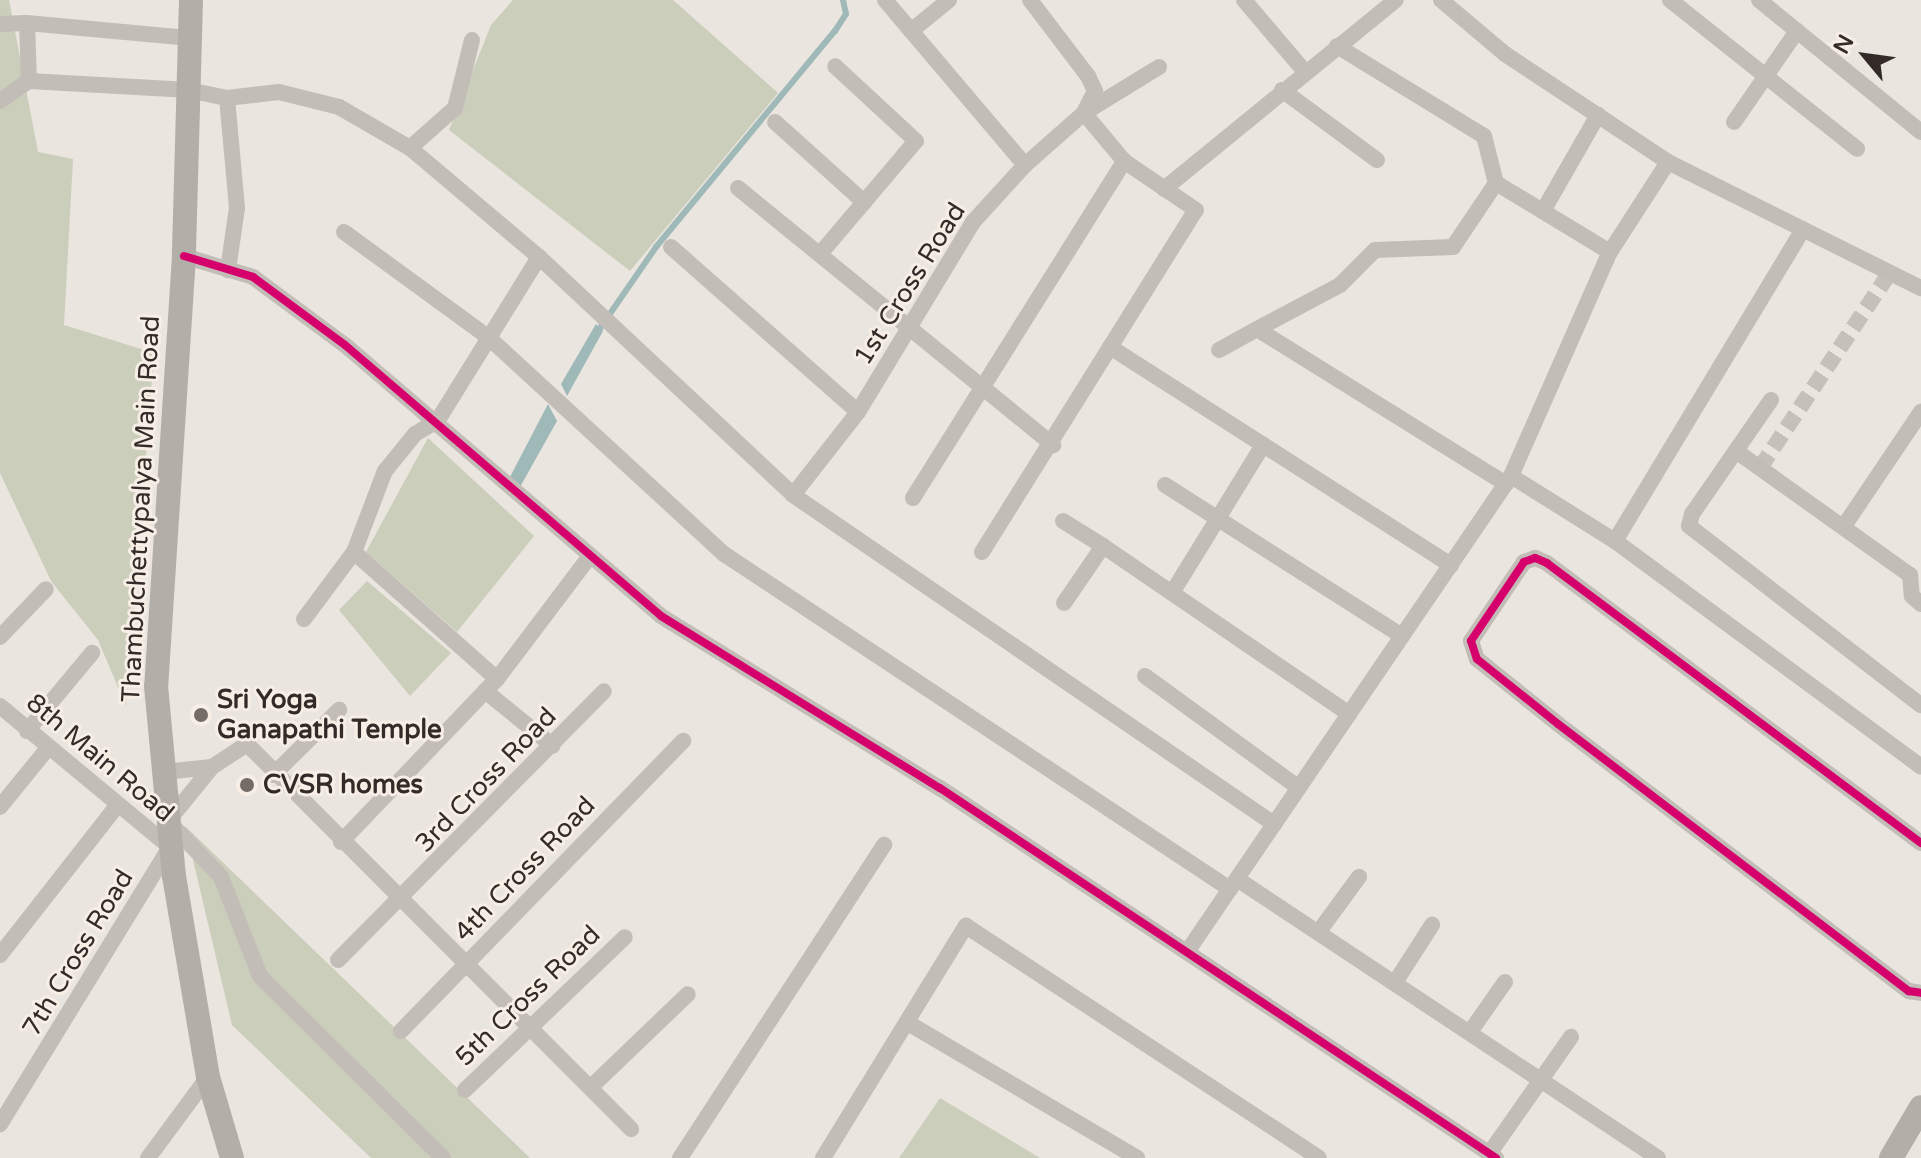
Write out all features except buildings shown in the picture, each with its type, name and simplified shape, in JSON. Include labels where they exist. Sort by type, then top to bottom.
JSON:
[{"type":"main road","name":"Thambuchettypalya Main Road","points":[[191,0],[184,256],[156,686],[170,847],[208,1077],[232,1158]]},
{"type":"main road","points":[[1891,1158],[1921,1107]]},
{"type":"street","points":[[885,0],[1025,165]]},
{"type":"street","points":[[911,31],[949,0]]},
{"type":"street","points":[[982,552],[1053,445],[1196,210],[1124,161],[1084,113],[1095,91],[1088,76],[1030,0]]},
{"type":"street","points":[[1244,0],[1305,72]]},
{"type":"street","points":[[1164,189],[1396,0]]},
{"type":"street","points":[[1441,0],[1505,54],[1668,162],[1921,288]]},
{"type":"street","points":[[1670,0],[1857,149]]},
{"type":"street","points":[[1759,0],[1921,132]]},
{"type":"street","points":[[0,24],[27,23],[190,38]]},
{"type":"street","points":[[27,23],[29,81]]},
{"type":"street","points":[[1734,122],[1797,31]]},
{"type":"street","points":[[410,148],[455,108],[472,40]]},
{"type":"street","points":[[1337,46],[1484,136],[1496,183],[1610,252]]},
{"type":"street","points":[[820,254],[916,141],[835,66]]},
{"type":"street","name":"1st Cross Road","points":[[793,495],[858,412],[973,222],[1025,165],[1084,113],[1159,67]]},
{"type":"street","points":[[0,101],[29,81],[189,90],[227,98],[279,92],[310,96],[339,107],[410,148],[539,257],[793,495],[1274,824]]},
{"type":"street","points":[[1282,90],[1377,160]]},
{"type":"street","points":[[227,98],[237,208],[228,270]]},
{"type":"street","points":[[1543,211],[1598,115]]},
{"type":"street","points":[[775,122],[864,202]]},
{"type":"street","points":[[913,498],[1124,161]]},
{"type":"street","points":[[1187,952],[1509,480],[1610,252],[1668,162]]},
{"type":"street","points":[[1219,350],[1340,285],[1375,250],[1453,247],[1496,183]]},
{"type":"street","points":[[738,188],[1053,445]]},
{"type":"street","points":[[1615,541],[1803,229]]},
{"type":"street","points":[[344,232],[488,337],[724,554],[1234,884],[1320,930],[1658,1158]]},
{"type":"street","points":[[671,247],[858,412]]},
{"type":"street","points":[[184,256],[253,277],[438,420],[661,616],[927,779],[1492,1156],[1571,1037]]},
{"type":"street","points":[[304,619],[354,552],[385,471],[415,434],[438,420],[539,257]]},
{"type":"street","points":[[1257,329],[1615,541],[1921,767]]},
{"type":"street","points":[[1110,347],[1451,565]]},
{"type":"street","points":[[1771,400],[1692,514],[1689,526],[1696,536],[1921,705]]},
{"type":"street","points":[[1844,526],[1921,412]]},
{"type":"street","points":[[1172,593],[1263,445]]},
{"type":"street","points":[[1736,451],[1910,575],[1912,596],[1921,604]]},
{"type":"street","points":[[1165,485],[1402,636]]},
{"type":"street","points":[[1063,521],[1349,714]]},
{"type":"street","points":[[1064,603],[1103,546]]},
{"type":"street","points":[[354,552],[553,746]]},
{"type":"street","points":[[341,842],[491,685],[590,556]]},
{"type":"street","points":[[1921,843],[1547,563],[1535,558],[1524,562],[1471,641],[1477,659],[1558,724],[1909,991],[1921,993]]},
{"type":"street","points":[[0,637],[46,589]]},
{"type":"street","points":[[27,731],[92,653]]},
{"type":"street","points":[[1145,676],[1299,788]]},
{"type":"street","name":"3rd Cross Road","points":[[338,960],[401,901],[604,691]]},
{"type":"street","name":"8th Main Road","points":[[0,706],[170,847]]},
{"type":"street","points":[[273,775],[339,710]]},
{"type":"street","name":"4th Cross Road","points":[[401,1031],[683,741]]},
{"type":"street","points":[[443,1158],[260,976],[221,877],[168,821],[212,767],[247,744],[273,775],[631,1129]]},
{"type":"street","points":[[0,807],[48,748]]},
{"type":"street","points":[[164,772],[212,767]]},
{"type":"street","points":[[0,955],[117,806]]},
{"type":"street","points":[[680,1158],[884,845]]},
{"type":"street","name":"7th Cross Road","points":[[0,1124],[170,847]]},
{"type":"street","points":[[1320,930],[1359,877]]},
{"type":"street","points":[[1396,981],[1432,925]]},
{"type":"street","points":[[823,1158],[966,926],[1319,1158]]},
{"type":"street","name":"5th Cross Road","points":[[465,1090],[625,937]]},
{"type":"street","points":[[1470,1032],[1505,982]]},
{"type":"street","points":[[591,1087],[688,994]]},
{"type":"street","points":[[908,1023],[1137,1158]]},
{"type":"street","points":[[148,1158],[208,1077]]},
{"type":"green space","points":[[0,0],[9,0],[38,152],[73,159],[64,325],[154,353],[126,706],[98,640],[51,581],[0,473]]},
{"type":"green space","points":[[513,0],[673,0],[778,93],[630,271],[449,130],[491,25]]},
{"type":"green space","points":[[428,438],[534,536],[457,632],[366,552]]},
{"type":"green space","points":[[367,581],[451,653],[410,696],[339,610]]},
{"type":"green space","points":[[185,826],[530,1158],[371,1158],[232,1025]]},
{"type":"green space","points":[[940,1098],[1040,1158],[899,1158]]},
{"type":"water","points":[[596,324],[603,331],[567,396],[561,384]]},
{"type":"water","points":[[548,404],[557,421],[520,487],[510,477]]},
{"type":"waterway","points":[[596,334],[656,247],[835,31],[846,14],[843,0]]},
{"type":"tunnel","points":[[1760,468],[1890,272]]},
{"type":"cycle path","points":[[184,256],[253,277],[345,345],[661,616],[940,788],[1496,1158]]},
{"type":"cycle path","points":[[1921,843],[1547,563],[1535,558],[1524,562],[1471,641],[1477,659],[1558,724],[1909,991],[1921,993]]},
{"type":"place","name":"Sri Yoga Ganapathi Temple","points":[[201,715]]},
{"type":"place","name":"CVSR homes","points":[[247,785]]}]
